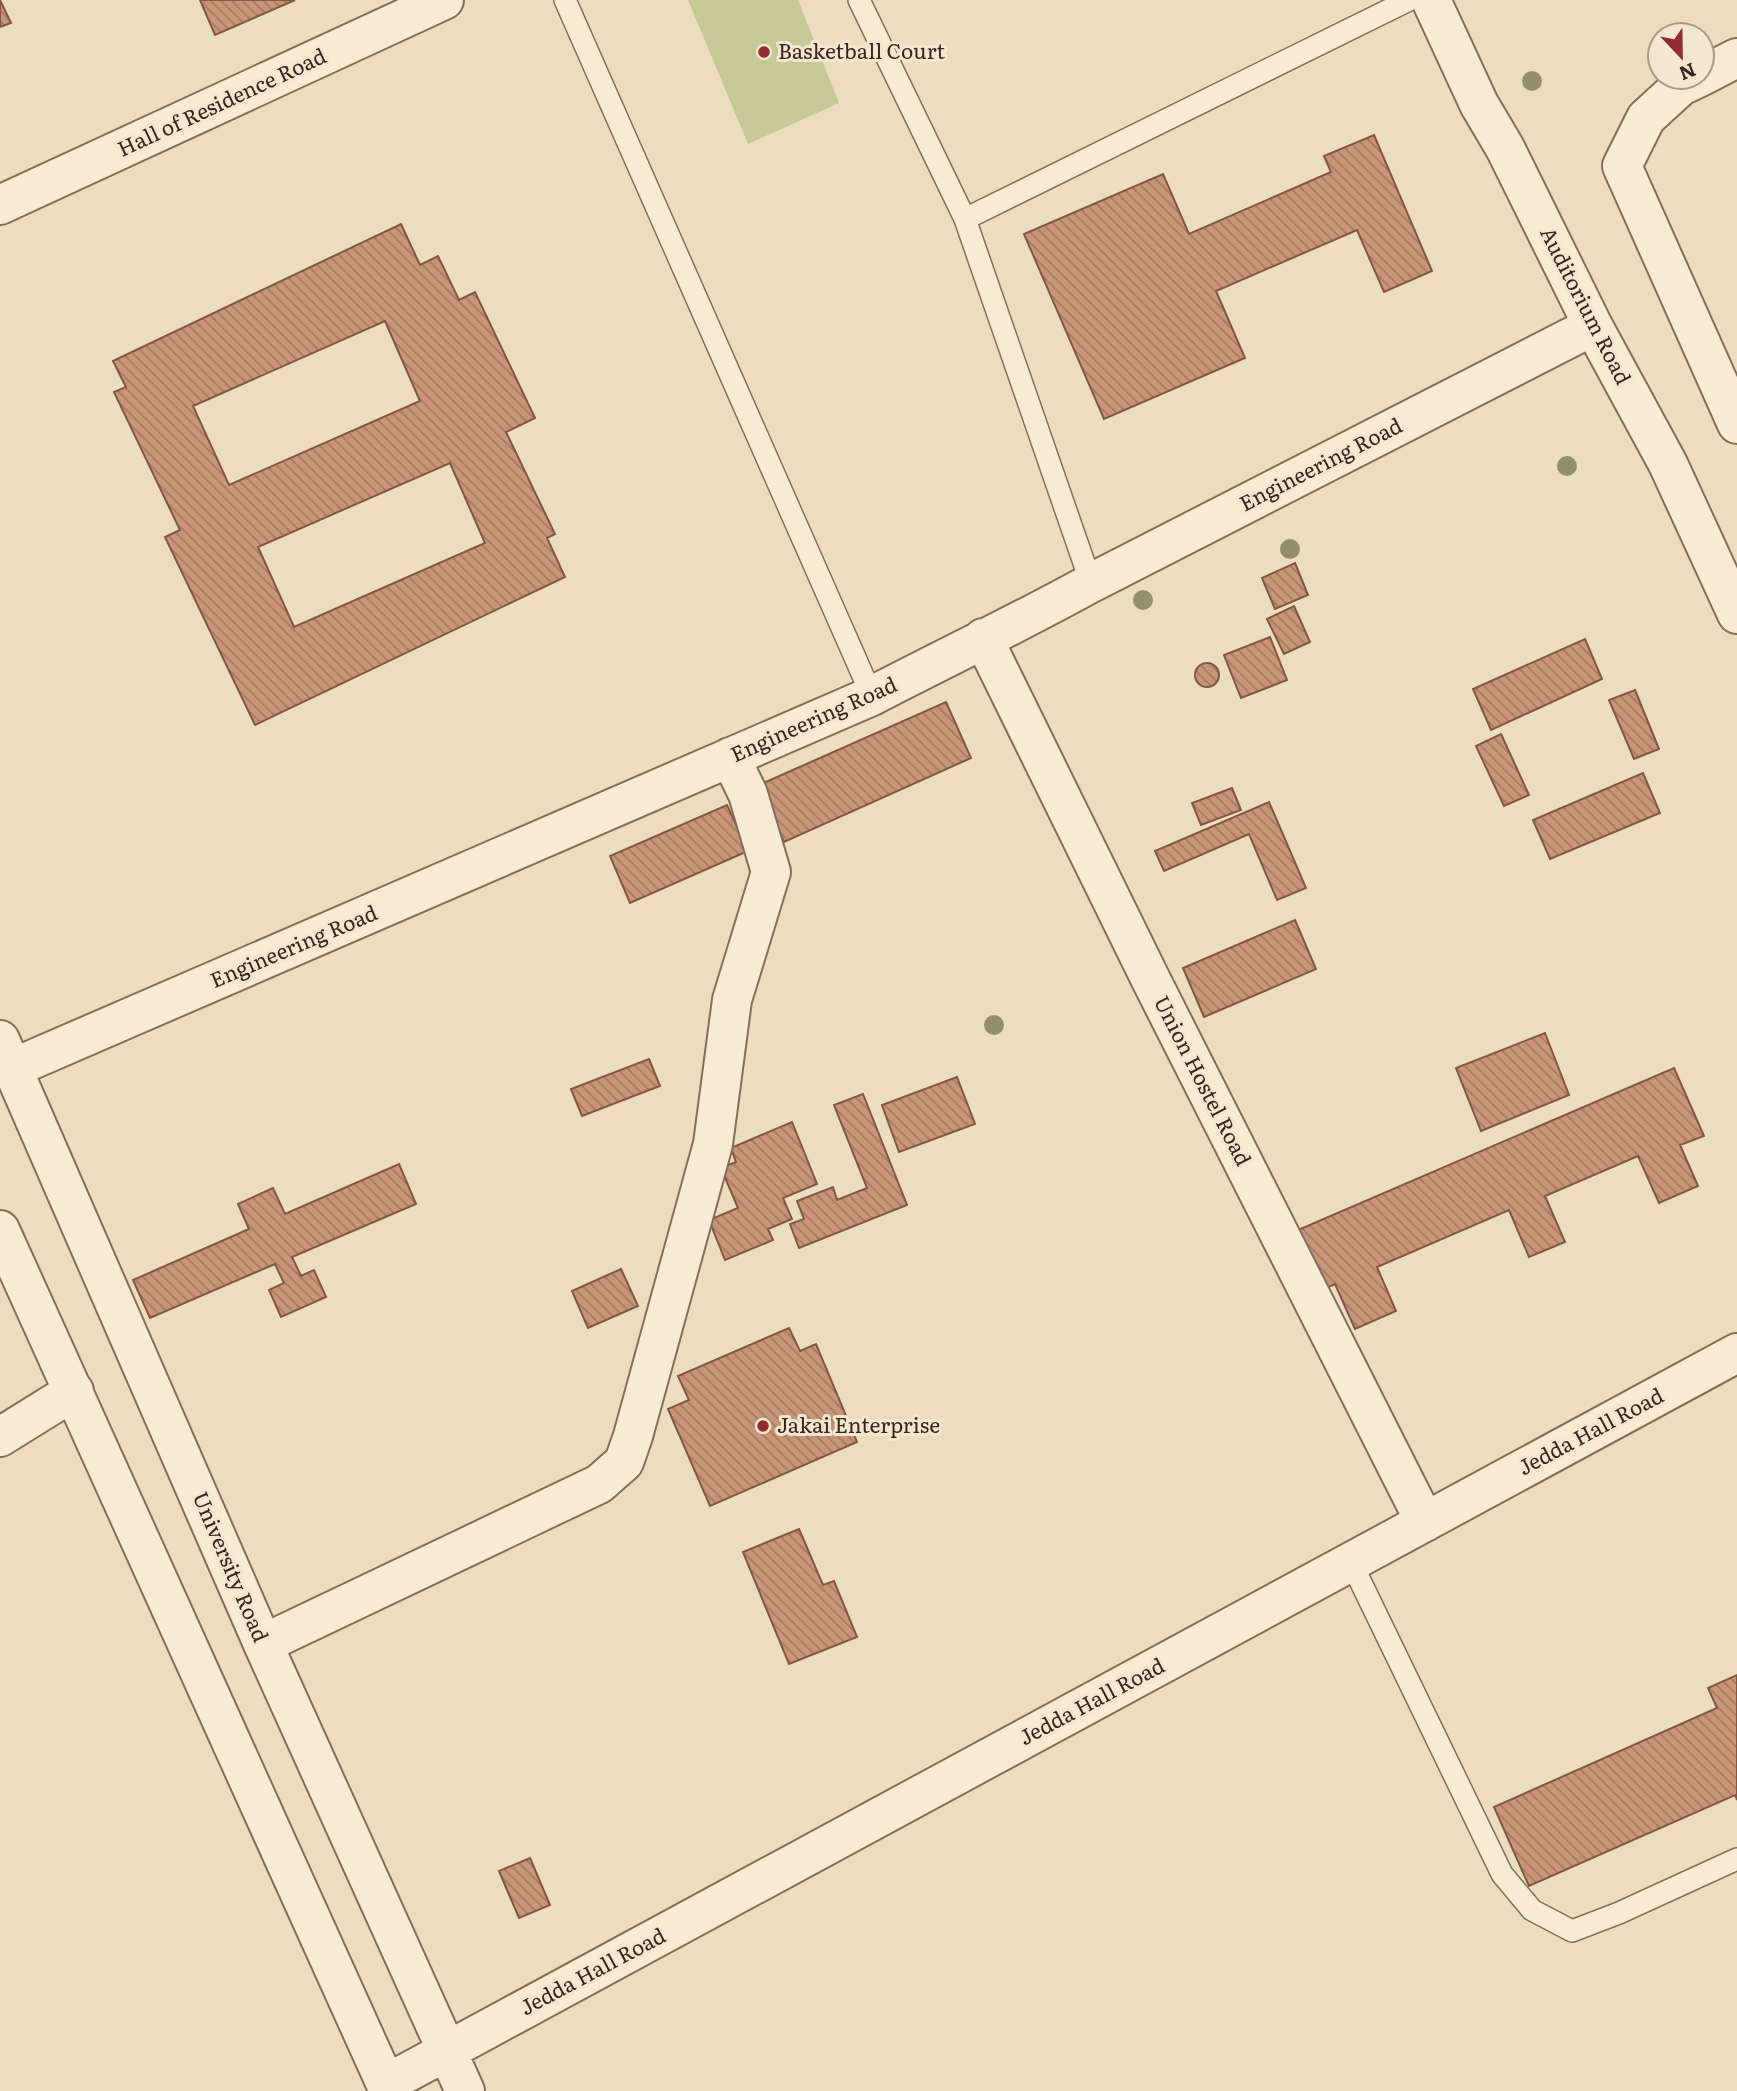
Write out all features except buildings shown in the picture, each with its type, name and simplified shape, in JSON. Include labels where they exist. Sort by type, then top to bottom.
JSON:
[{"type":"street","name":"Hall of Residence Road","points":[[0,205],[444,0]]},
{"type":"street","name":"Auditorium Road","points":[[1431,0],[1479,104],[1505,148],[1593,326],[1668,464],[1737,614]]},
{"type":"street","points":[[1716,68],[1737,58]]},
{"type":"street","points":[[1676,91],[1646,118],[1622,166],[1737,424]]},
{"type":"street","name":"Engineering Road","points":[[7,1054],[872,696],[983,638],[1025,620],[1091,583],[1593,326]]},
{"type":"street","name":"Union Hostel Road","points":[[983,638],[1151,980],[1425,1522]]},
{"type":"street","points":[[263,1644],[599,1484],[624,1462],[713,1144],[732,1000],[771,872],[748,794],[730,757]]},
{"type":"street","name":"University Road","points":[[7,1054],[263,1644],[465,2091]]},
{"type":"street","points":[[0,1230],[388,2088]]},
{"type":"street","name":"Jedda Hall Road","points":[[388,2088],[447,2051],[1737,1353]]},
{"type":"street","points":[[0,1437],[74,1391]]},
{"type":"lane","points":[[565,0],[872,696]]},
{"type":"lane","points":[[859,0],[965,219],[1091,583]]},
{"type":"lane","points":[[965,219],[1409,0]]},
{"type":"lane","points":[[1351,1562],[1502,1874],[1532,1910],[1572,1931],[1619,1913],[1737,1859]]},
{"type":"green space","name":"Basketball Court","points":[[688,0],[798,0],[839,103],[748,144]]},
{"type":"place","name":"Basketball Court","points":[[764,52]]},
{"type":"place","name":"Jakai Enterprise","points":[[763,1426]]}]
